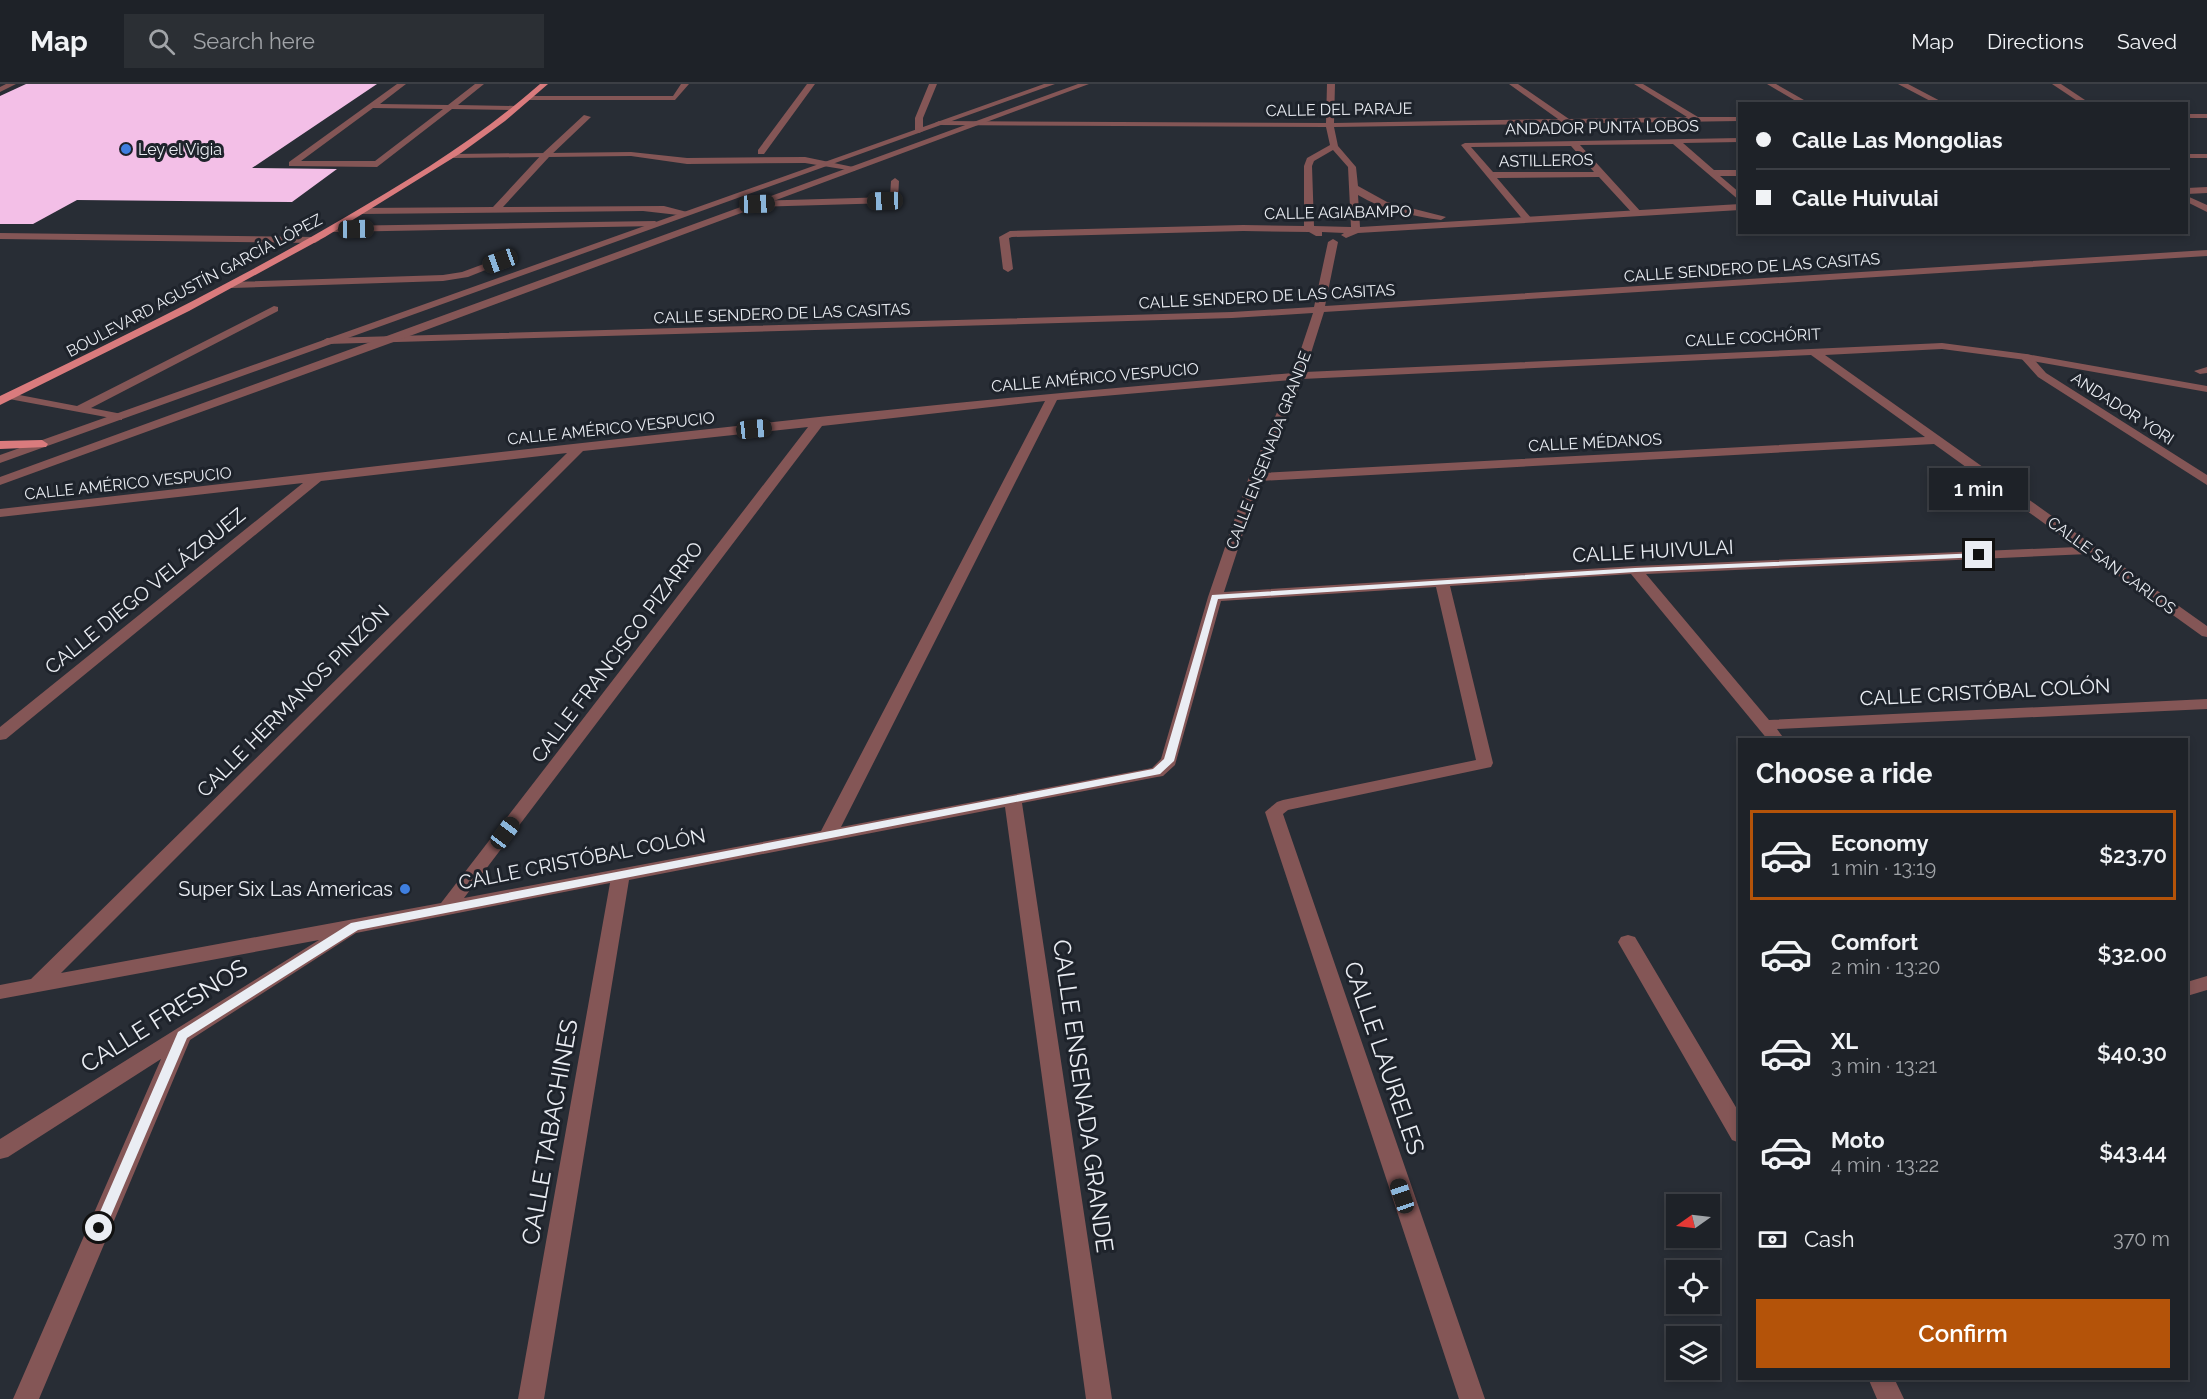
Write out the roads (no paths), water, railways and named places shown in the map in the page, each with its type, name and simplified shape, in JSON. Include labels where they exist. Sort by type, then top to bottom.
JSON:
[{"type":"main road","name":"BOULEVARD AGUSTÍN GARCÍA LÓPEZ","points":[[4,399],[232,285],[315,240],[454,156],[544,84]]},
{"type":"main road","points":[[0,445],[42,444]]},
{"type":"street","points":[[0,90],[12,84]]},
{"type":"street","points":[[402,84],[292,164],[377,164],[480,84]]},
{"type":"street","points":[[528,98],[675,98],[685,84]]},
{"type":"street","points":[[760,152],[811,84]]},
{"type":"street","points":[[919,131],[920,118],[933,84]]},
{"type":"street","points":[[0,459],[1051,84]]},
{"type":"street","points":[[0,481],[1084,84],[1090,84]]},
{"type":"street","points":[[1331,84],[1330,125],[1334,146],[1352,167],[1356,230],[1333,242],[1309,228],[1308,166],[1311,160],[1334,146]]},
{"type":"street","points":[[1513,84],[1566,121]]},
{"type":"street","points":[[1638,84],[1695,119]]},
{"type":"street","points":[[1771,84],[1804,102]]},
{"type":"street","points":[[1902,84],[1939,102]]},
{"type":"street","points":[[2056,84],[2085,102]]},
{"type":"street","points":[[610,98],[617,91]]},
{"type":"street","points":[[384,97],[404,97]]},
{"type":"street","points":[[453,97],[462,97]]},
{"type":"street","points":[[370,106],[516,108]]},
{"type":"street","points":[[2188,116],[2207,116]]},
{"type":"street","points":[[495,210],[546,155],[587,117]]},
{"type":"street","name":"CALLE DEL PARAJE","points":[[939,123],[972,125],[1330,125],[1738,119]]},
{"type":"street","name":"ANDADOR PUNTA LOBOS","points":[[1490,175],[1465,145],[1738,140]]},
{"type":"street","points":[[1675,141],[1738,196]]},
{"type":"street","points":[[1574,143],[1637,213]]},
{"type":"street","points":[[454,156],[631,154],[687,161],[793,159],[854,168]]},
{"type":"street","points":[[2188,156],[2207,156]]},
{"type":"street","points":[[1711,173],[1738,172]]},
{"type":"street","name":"ASTILLEROS","points":[[1490,175],[1602,174]]},
{"type":"street","points":[[1490,175],[1527,219]]},
{"type":"street","points":[[757,204],[891,200],[894,199],[895,181]]},
{"type":"street","points":[[1353,187],[1378,203],[1401,210],[1487,222]]},
{"type":"street","points":[[2188,191],[2207,190]]},
{"type":"street","points":[[2188,200],[2207,209]]},
{"type":"street","name":"CALLE AGIABAMPO","points":[[1008,269],[1004,237],[1010,234],[1309,228],[1356,230],[1738,207]]},
{"type":"street","points":[[362,211],[654,208],[684,214]]},
{"type":"street","points":[[333,229],[655,224]]},
{"type":"street","points":[[0,236],[315,240]]},
{"type":"street","name":"CALLE ENSENADA GRANDE","points":[[1169,761],[1215,597],[1255,477],[1298,376],[1319,309],[1333,242]]},
{"type":"street","name":"CALLE SENDERO DE LAS CASITAS","points":[[327,341],[1232,315],[2207,253]]},
{"type":"street","points":[[232,285],[443,278],[464,275],[500,261]]},
{"type":"street","points":[[80,410],[274,309]]},
{"type":"street","name":"CALLE COCHÓRIT","points":[[1298,376],[1942,346],[2026,357],[2207,389]]},
{"type":"street","name":"CALLE SAN CARLOS","points":[[1812,351],[2207,633]]},
{"type":"street","name":"ANDADOR YORI","points":[[2026,357],[2042,375],[2207,481]]},
{"type":"street","name":"CALLE AMÉRICO VESPUCIO","points":[[0,513],[1053,397],[1298,376]]},
{"type":"street","points":[[2177,384],[2207,401]]},
{"type":"street","points":[[828,834],[1053,397]]},
{"type":"street","points":[[4,399],[118,417]]},
{"type":"street","name":"CALLE FRANCISCO PIZARRO","points":[[447,908],[819,422]]},
{"type":"street","name":"CALLE MÉDANOS","points":[[1255,477],[1937,440]]},
{"type":"street","name":"CALLE HERMANOS PINZÓN","points":[[37,985],[579,448]]},
{"type":"street","name":"CALLE DIEGO VELÁZQUEZ","points":[[0,735],[315,479]]},
{"type":"street","name":"CALLE HUIVULAI","points":[[1215,597],[1635,570],[2093,550]]},
{"type":"street","points":[[1635,570],[1775,738]]},
{"type":"street","name":"CALLE LAURELES","points":[[1442,582],[1485,763],[1283,806],[1274,812],[1274,817],[1472,1399]]},
{"type":"street","name":"CALLE CRISTÓBAL COLÓN","points":[[1765,725],[2207,704]]},
{"type":"street","name":"CALLE CRISTÓBAL COLÓN","points":[[0,992],[1157,772],[1169,761]]},
{"type":"street","name":"CALLE ENSENADA GRANDE","points":[[1013,800],[1099,1399]]},
{"type":"street","name":"CALLE TABACHINES","points":[[531,1399],[621,874]]},
{"type":"street","name":"CALLE FRESNOS","points":[[0,1150],[355,926]]},
{"type":"street","points":[[1628,942],[1738,1131]]},
{"type":"street","points":[[2188,990],[2207,983]]},
{"type":"street","points":[[26,1399],[182,1035]]},
{"type":"street","points":[[1881,1380],[1892,1399]]},
{"type":"place","name":"Ley el Vigia","points":[[126,149]]},
{"type":"place","name":"Super Six Las Americas","points":[[405,889]]}]
